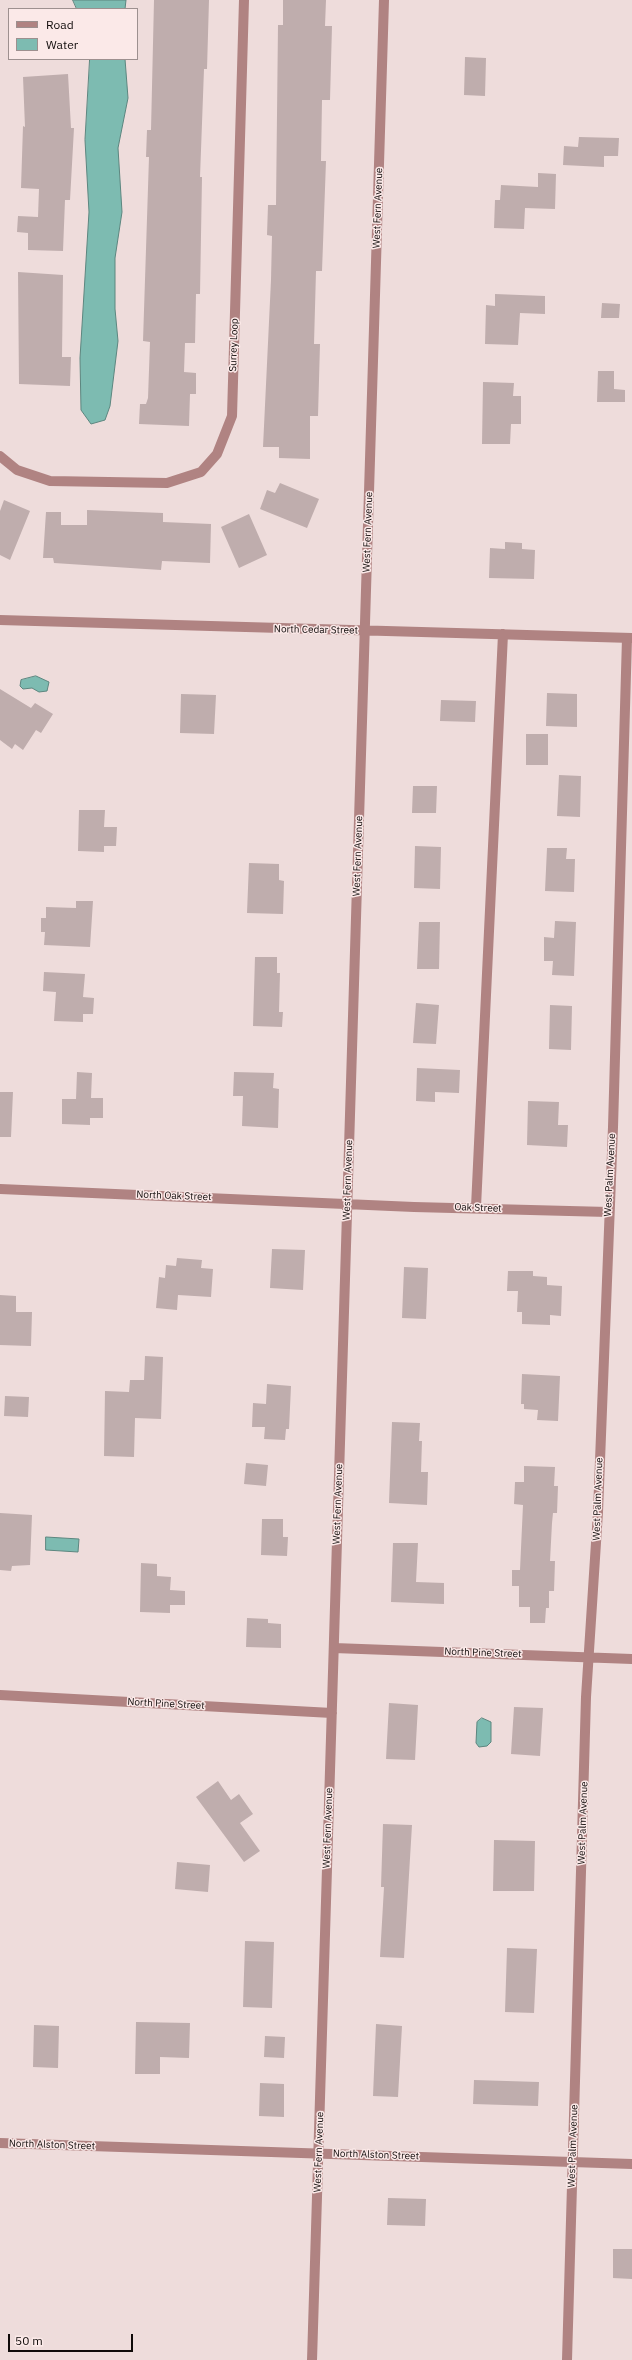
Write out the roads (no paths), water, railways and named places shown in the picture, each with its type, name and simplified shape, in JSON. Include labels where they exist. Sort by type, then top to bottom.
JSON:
[{"type":"street","name":"Surrey Loop","points":[[0,456],[17,470],[50,481],[167,483],[201,472],[218,454],[232,416],[244,0]]},
{"type":"street","name":"West Fern Avenue","points":[[312,2360],[384,0]]},
{"type":"street","name":"North Cedar Street","points":[[0,620],[629,638]]},
{"type":"street","points":[[476,1207],[503,634]]},
{"type":"street","name":"West Palm Avenue","points":[[567,2360],[586,1696],[590,1656],[598,1512],[608,1212],[613,1127],[629,638]]},
{"type":"street","name":"North Oak Street","points":[[0,1189],[347,1203]]},
{"type":"street","name":"Oak Street","points":[[347,1203],[414,1207],[476,1207],[533,1211],[608,1212]]},
{"type":"street","name":"North Pine Street","points":[[334,1648],[590,1656],[632,1659]]},
{"type":"street","name":"North Pine Street","points":[[0,1695],[332,1713]]},
{"type":"street","name":"North Alston Street","points":[[0,2143],[632,2164]]},
{"type":"water","points":[[73,0],[126,0],[125,8],[77,8]]},
{"type":"water","points":[[90,60],[125,60],[128,98],[118,148],[122,212],[115,258],[115,309],[118,341],[110,406],[105,420],[91,424],[81,410],[80,358],[89,212],[85,140]]},
{"type":"water","points":[[36,676],[49,682],[47,691],[39,692],[32,688],[23,689],[20,686],[21,680]]},
{"type":"water","points":[[46,1537],[79,1539],[78,1552],[46,1550]]},
{"type":"water","points":[[482,1718],[491,1722],[491,1742],[487,1746],[479,1747],[476,1743],[477,1722]]}]
